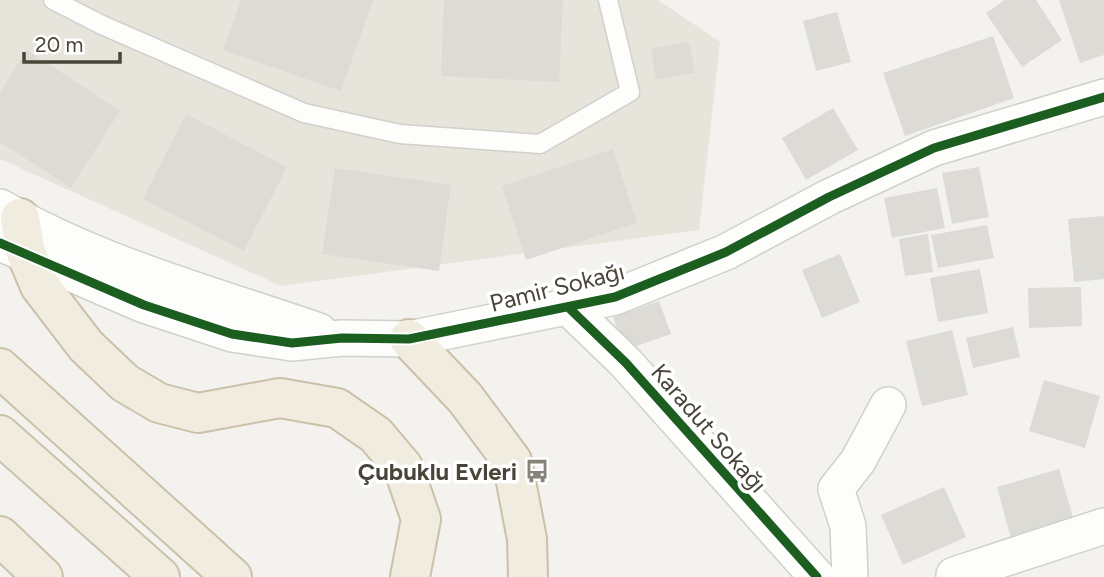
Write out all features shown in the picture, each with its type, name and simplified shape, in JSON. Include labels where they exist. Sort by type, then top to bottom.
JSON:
[{"type":"highway","points":[[11,230],[40,286],[86,346],[125,383],[159,403],[198,413],[280,398],[337,408],[376,435],[403,467],[421,519],[410,577]]},
{"type":"highway","points":[[409,339],[464,398],[512,461],[527,539],[528,577]]},
{"type":"highway","points":[[0,368],[232,577]]},
{"type":"highway","points":[[0,435],[160,577]]},
{"type":"highway","points":[[0,536],[43,577]]},
{"type":"street","name":"Pamir Sokağı","points":[[11,230],[144,305],[232,334],[292,343],[342,338],[409,339],[615,298],[726,252],[829,197],[934,148],[1104,97]]},
{"type":"street","name":"Karadut Sokağı","points":[[569,309],[626,363],[817,577]]},
{"type":"street","points":[[850,577],[848,526],[836,489],[858,461],[888,405]]},
{"type":"street","points":[[954,575],[1104,526]]},
{"type":"lane","points":[[53,0],[102,25],[304,113],[400,134],[540,144],[630,92],[608,0]]},
{"type":"shaded area","points":[[0,0],[658,0],[720,42],[699,230],[281,286],[0,159]]},
{"type":"building","points":[[241,0],[373,0],[341,91],[223,50]]},
{"type":"building","points":[[444,0],[563,0],[559,82],[441,76]]},
{"type":"building","points":[[1005,0],[1036,0],[1062,40],[1022,67],[986,13]]},
{"type":"building","points":[[1059,0],[1104,0],[1104,55],[1080,63]]},
{"type":"building","points":[[837,12],[851,62],[816,71],[803,21]]},
{"type":"building","points":[[993,36],[1014,98],[905,136],[883,73]]},
{"type":"building","points":[[689,42],[695,73],[656,80],[651,49]]},
{"type":"building","points":[[27,50],[120,111],[71,188],[0,142],[0,92]]},
{"type":"building","points":[[833,108],[858,150],[806,180],[782,138]]},
{"type":"building","points":[[186,114],[287,167],[244,251],[143,199]]},
{"type":"building","points":[[613,149],[637,223],[526,260],[502,186]]},
{"type":"building","points":[[979,167],[989,217],[952,224],[942,173]]},
{"type":"building","points":[[335,168],[451,185],[439,271],[322,254]]},
{"type":"building","points":[[937,188],[945,228],[892,238],[884,198]]},
{"type":"building","points":[[1104,216],[1104,279],[1074,282],[1068,219]]},
{"type":"building","points":[[987,225],[994,258],[938,268],[931,235]]},
{"type":"building","points":[[928,234],[933,272],[905,276],[899,239]]},
{"type":"building","points":[[840,254],[860,302],[822,318],[802,270]]},
{"type":"building","points":[[980,269],[988,313],[938,322],[930,278]]},
{"type":"building","points":[[1081,287],[1082,326],[1029,328],[1028,288]]},
{"type":"building","points":[[659,301],[671,334],[625,350],[613,317]]},
{"type":"building","points":[[1013,327],[1020,357],[973,368],[966,338]]},
{"type":"building","points":[[952,330],[968,395],[922,406],[906,341]]},
{"type":"building","points":[[1044,380],[1100,396],[1085,448],[1029,431]]},
{"type":"building","points":[[1059,469],[1075,524],[1012,542],[997,487]]},
{"type":"building","points":[[944,487],[966,537],[903,565],[881,515]]},
{"type":"cycle path","points":[[0,243],[144,305],[232,334],[292,343],[342,338],[409,339],[615,297],[726,252],[829,197],[934,148],[1104,97]]},
{"type":"cycle path","points":[[569,308],[626,363],[817,577]]},
{"type":"place","name":"Çubuklu Evleri","points":[[537,471]]}]
